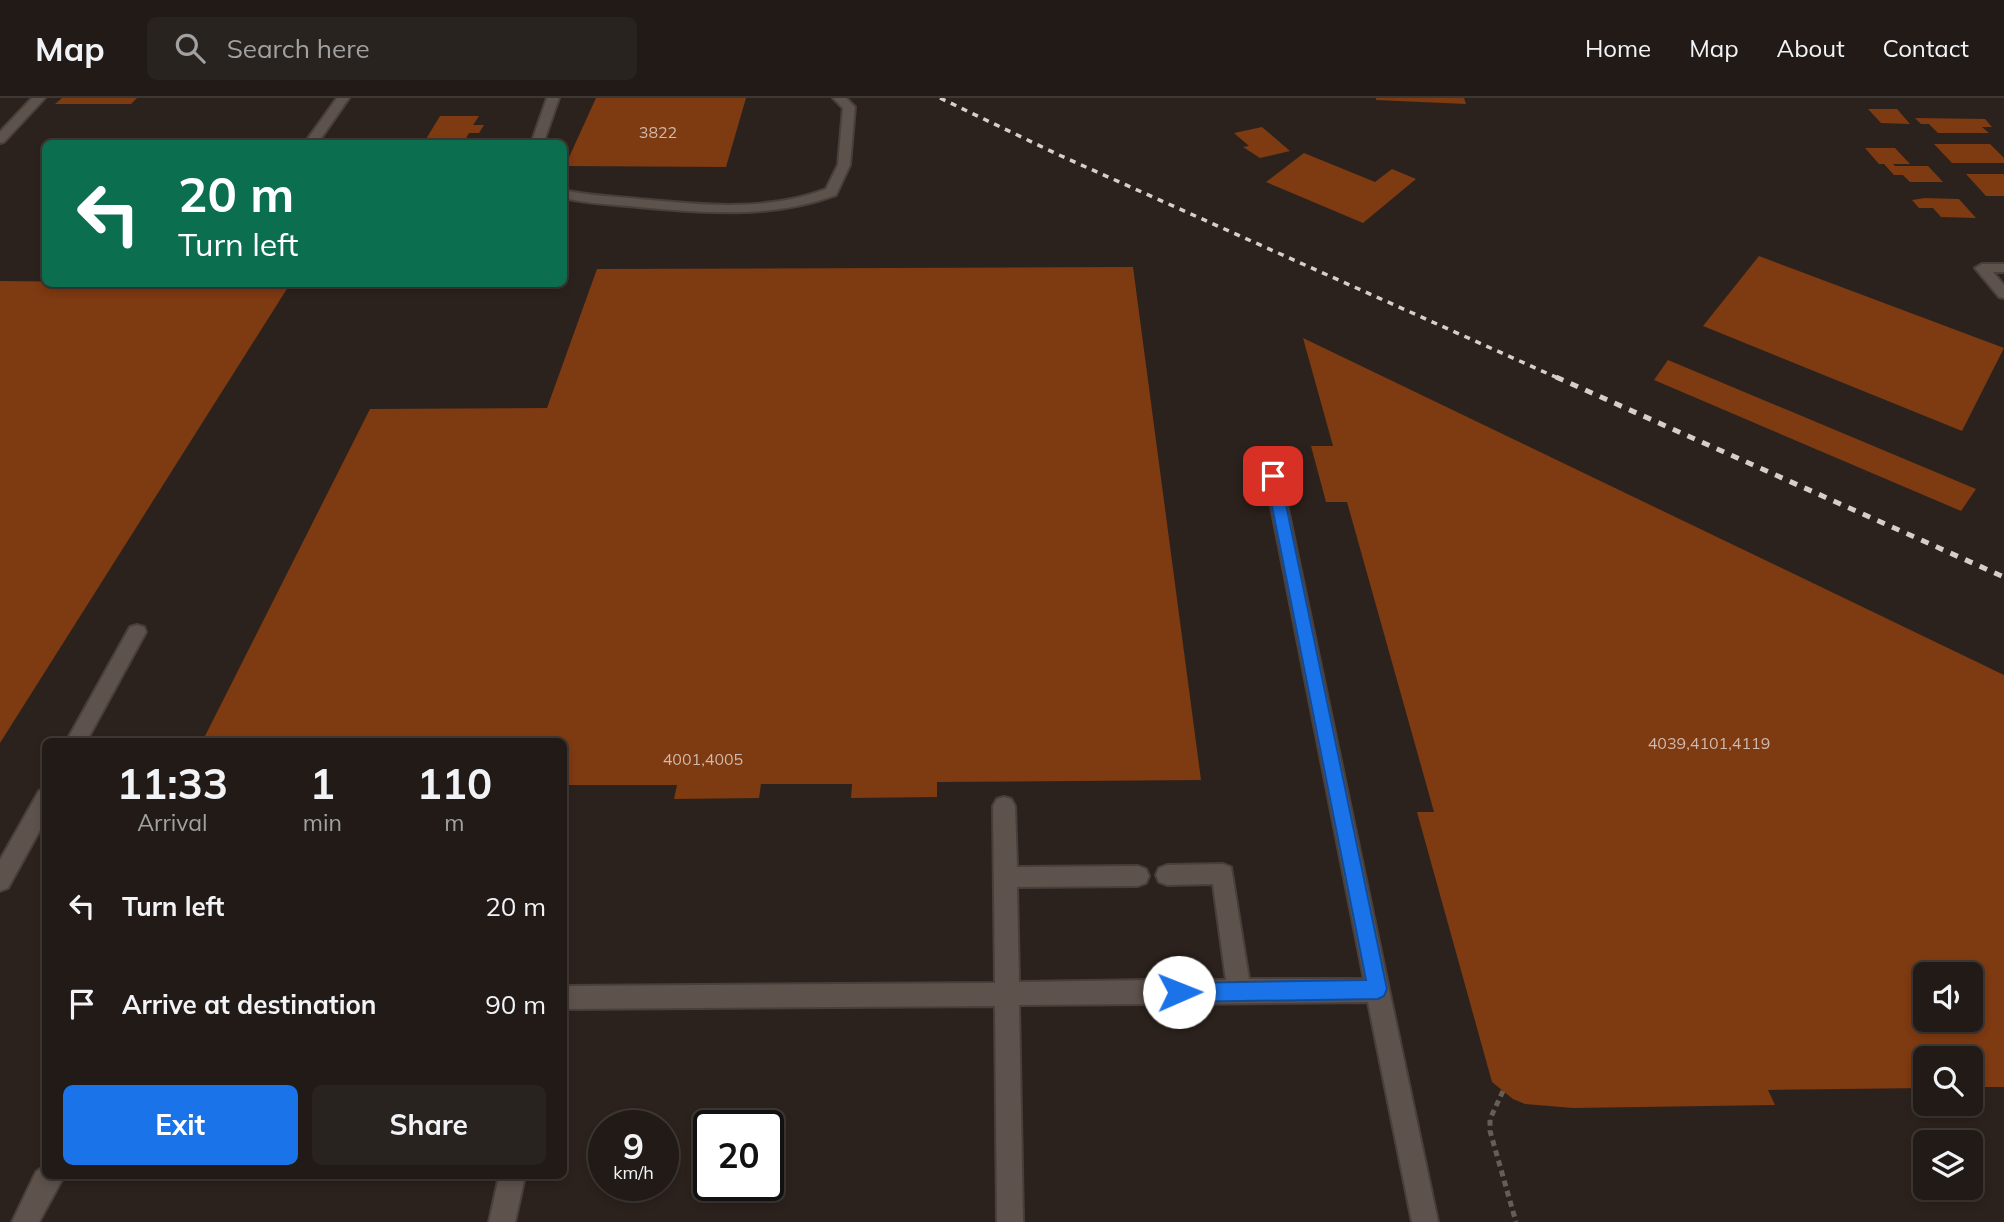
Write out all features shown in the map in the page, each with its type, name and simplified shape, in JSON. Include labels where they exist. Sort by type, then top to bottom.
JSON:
[{"type":"lane","points":[[0,139],[39,98]]},
{"type":"lane","points":[[313,140],[344,98]]},
{"type":"lane","points":[[538,140],[553,98]]},
{"type":"lane","points":[[567,194],[658,204],[759,209],[811,202],[831,192],[844,164],[849,107],[839,98]]},
{"type":"lane","points":[[2004,268],[1982,268],[2004,294]]},
{"type":"lane","points":[[1273,476],[1425,1222]]},
{"type":"lane","points":[[78,738],[137,632]]},
{"type":"lane","points":[[0,881],[42,806]]},
{"type":"lane","points":[[1004,806],[1010,1222]]},
{"type":"lane","points":[[1167,875],[1223,874],[1240,991]]},
{"type":"lane","points":[[1006,877],[1139,876]]},
{"type":"lane","points":[[1179,992],[1378,989]]},
{"type":"lane","points":[[567,998],[1151,992]]},
{"type":"lane","points":[[26,1222],[47,1179]]},
{"type":"lane","points":[[502,1222],[511,1179]]},
{"type":"path","points":[[1503,1091],[1490,1119],[1490,1131],[1516,1222]]},
{"type":"building","points":[[62,98],[137,98],[131,104],[55,104]]},
{"type":"building","points":[[596,98],[746,98],[726,167],[567,166]]},
{"type":"building","points":[[1464,98],[1466,104],[1376,100]]},
{"type":"building","points":[[1868,109],[1897,109],[1910,124],[1881,123]]},
{"type":"building","points":[[440,116],[479,116],[473,125],[484,125],[479,133],[469,133],[465,140],[425,140]]},
{"type":"building","points":[[1915,118],[1985,119],[1992,127],[1982,127],[1989,133],[1938,133],[1929,124],[1921,124]]},
{"type":"building","points":[[1262,127],[1290,151],[1260,158],[1243,147],[1249,146],[1234,133]]},
{"type":"building","points":[[1934,144],[1990,144],[2004,158],[2004,163],[1952,163]]},
{"type":"building","points":[[1865,148],[1895,148],[1910,164],[1893,164],[1895,166],[1928,166],[1943,182],[1910,182],[1903,175],[1894,175],[1884,164],[1879,164]]},
{"type":"building","points":[[1304,153],[1375,182],[1392,169],[1416,179],[1363,223],[1266,182]]},
{"type":"building","points":[[1966,174],[2004,174],[2004,196],[1986,196]]},
{"type":"building","points":[[1959,199],[1976,218],[1941,217],[1933,208],[1919,208],[1912,200]]},
{"type":"building","points":[[1759,256],[2004,348],[1962,431],[1703,326]]},
{"type":"building","points":[[1133,267],[1201,780],[937,782],[937,797],[851,798],[852,784],[761,784],[759,798],[674,799],[677,785],[567,785],[567,738],[204,738],[370,409],[547,408],[597,269]]},
{"type":"building","points":[[0,281],[42,281],[42,287],[288,287],[0,743]]},
{"type":"building","points":[[1303,338],[2004,675],[2004,1087],[1983,1087],[1983,1046],[1913,1046],[1913,1088],[1768,1090],[1775,1105],[1573,1108],[1525,1104],[1513,1099],[1492,1082],[1417,812],[1434,812],[1347,502],[1326,502],[1311,446],[1333,446]]},
{"type":"building","points":[[1668,360],[1976,489],[1961,511],[1654,380]]},
{"type":"railway","points":[[940,98],[1059,155],[1560,379]]},
{"type":"railway","points":[[1556,377],[2004,577]]},
{"type":"route","points":[[1179,992],[1378,989],[1273,476]]}]
